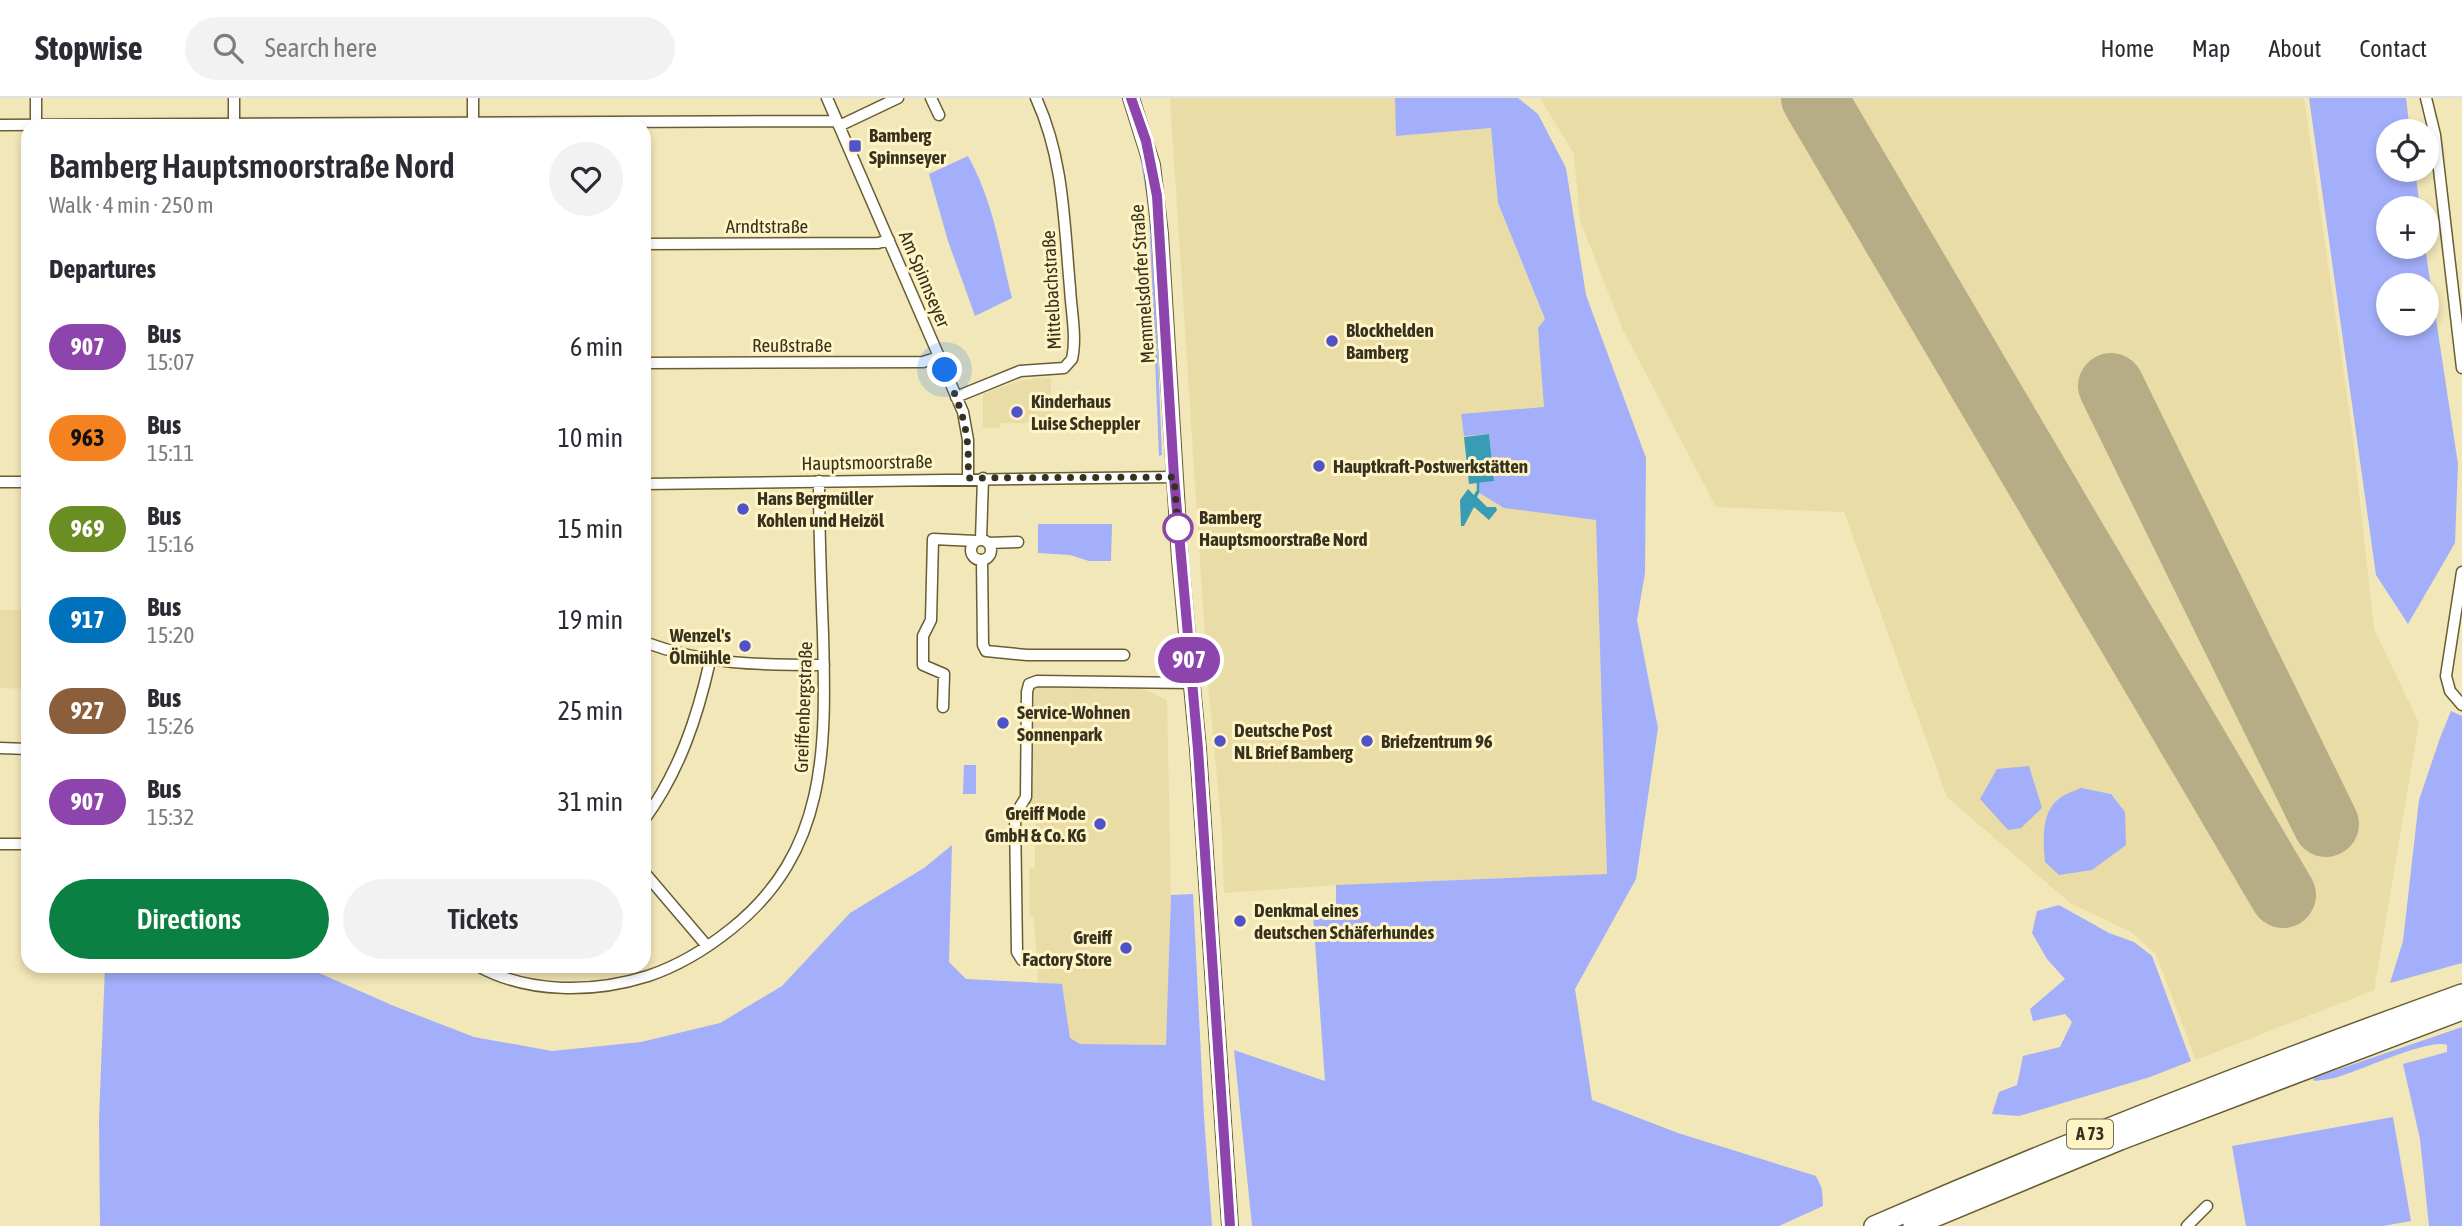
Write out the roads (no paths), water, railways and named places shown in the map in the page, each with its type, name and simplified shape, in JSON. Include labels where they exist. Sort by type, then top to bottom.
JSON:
[{"type":"highway","name":"A 73","points":[[1874,1226],[2108,1127],[2309,1049],[2462,994]]},
{"type":"highway","name":"A 73","points":[[1913,1226],[2133,1135],[2462,1010]]},
{"type":"main road","name":"Memmelsdorfer Straße","points":[[1131,98],[1146,141],[1157,196],[1174,477],[1208,890],[1230,1226]]},
{"type":"street","points":[[36,98],[36,119]]},
{"type":"street","points":[[234,98],[234,119]]},
{"type":"street","points":[[473,98],[473,119]]},
{"type":"street","name":"Am Spinnseyer","points":[[827,98],[956,397],[967,429],[968,478]]},
{"type":"street","points":[[651,125],[838,124],[898,98]]},
{"type":"street","points":[[932,98],[939,115]]},
{"type":"street","name":"Mittelbachstraße","points":[[956,397],[1020,371],[1063,368],[1071,362],[1074,353],[1061,185],[1052,142],[1036,98]]},
{"type":"street","points":[[2426,98],[2435,135],[2459,313],[2462,368]]},
{"type":"street","points":[[0,125],[21,125]]},
{"type":"street","name":"Arndtstraße","points":[[651,244],[878,243],[889,240]]},
{"type":"street","name":"Reußstraße","points":[[651,363],[923,362],[939,357]]},
{"type":"street","name":"Hauptsmoorstraße","points":[[651,484],[1174,477]]},
{"type":"street","points":[[982,560],[989,556],[991,550],[982,541],[983,478]]},
{"type":"street","name":"Greiffenbergstraße","points":[[495,973],[531,985],[553,988],[589,987],[646,976],[678,963],[707,946],[750,914],[791,858],[808,822],[819,780],[823,749],[820,481]]},
{"type":"street","points":[[0,482],[21,482]]},
{"type":"street","points":[[943,707],[944,674],[923,665],[923,636],[931,620],[933,539],[1018,542]]},
{"type":"street","points":[[982,541],[971,550],[973,556],[982,560]]},
{"type":"street","points":[[982,560],[983,645],[986,651],[1027,655],[1124,655]]},
{"type":"street","points":[[2462,572],[2446,676],[2450,691],[2462,705]]},
{"type":"street","points":[[651,644],[710,661],[754,665],[824,665]]},
{"type":"street","points":[[651,809],[672,777],[690,737],[710,661]]},
{"type":"street","points":[[1022,960],[1017,952],[1014,815],[1026,797],[1029,684],[1037,681],[1191,683]]},
{"type":"street","points":[[0,748],[21,749]]},
{"type":"street","points":[[0,844],[21,844]]},
{"type":"street","points":[[651,880],[707,946]]},
{"type":"street","points":[[2187,1226],[2207,1206]]},
{"type":"waterway","points":[[1478,483],[1478,492]]},
{"type":"place","name":"Bamberg Spinnseyer","points":[[855,146]]},
{"type":"place","name":"Blockhelden Bamberg","points":[[1332,341]]},
{"type":"place","name":"Kinderhaus Luise Scheppler","points":[[1017,412]]},
{"type":"place","name":"Hauptkraft-Postwerkstätten","points":[[1319,466]]},
{"type":"place","name":"Hans Bergmüller Kohlen und Heizöl","points":[[743,509]]},
{"type":"place","name":"Bamberg Hauptsmoorstraße Nord","points":[[1178,528]]},
{"type":"place","name":"Wenzel's Ölmühle","points":[[745,646]]},
{"type":"place","name":"Service-Wohnen Sonnenpark","points":[[1003,723]]},
{"type":"place","name":"Deutsche Post NL Brief Bamberg","points":[[1220,741]]},
{"type":"place","name":"Briefzentrum 96","points":[[1367,741]]},
{"type":"place","name":"Greiff Mode GmbH & Co. KG","points":[[1100,824]]},
{"type":"place","name":"Denkmal eines deutschen Schäferhundes","points":[[1240,921]]},
{"type":"place","name":"Greiff Factory Store","points":[[1126,948]]}]
